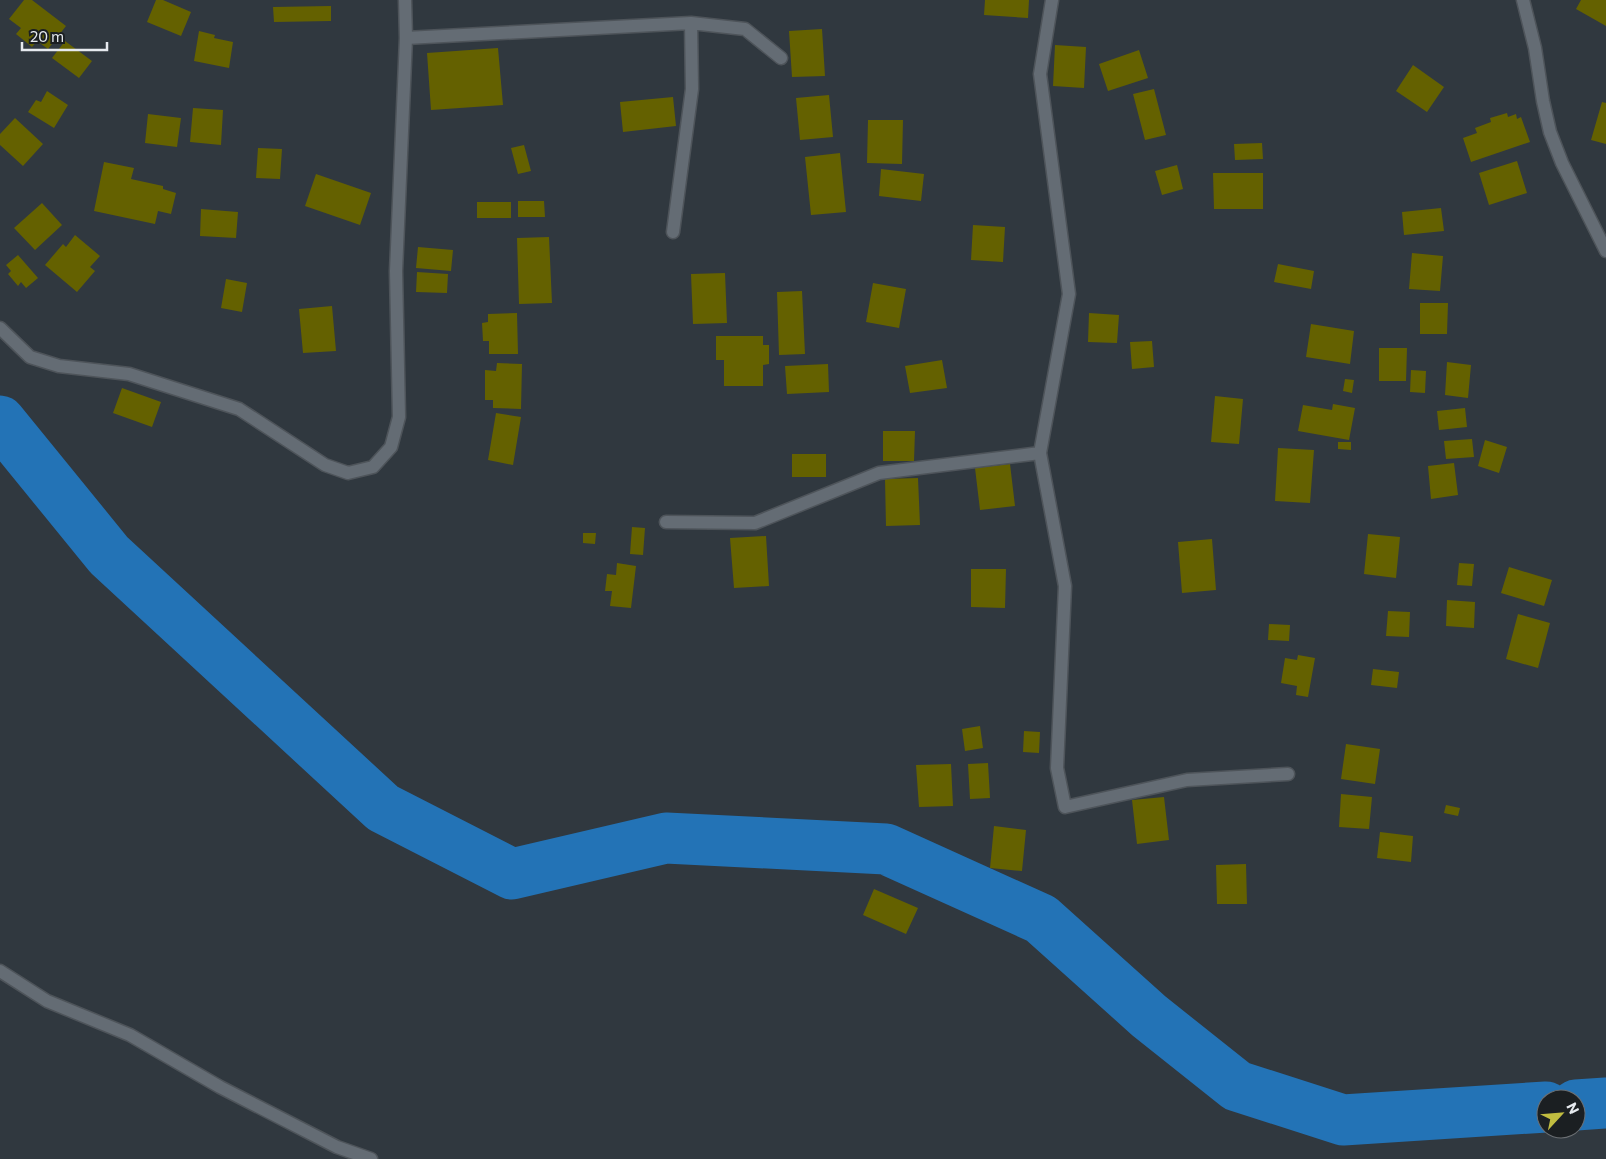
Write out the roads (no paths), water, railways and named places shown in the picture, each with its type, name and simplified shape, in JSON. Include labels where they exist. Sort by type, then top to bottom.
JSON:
[{"type":"street","points":[[0,328],[30,357],[59,366],[128,374],[239,409],[325,466],[348,473],[373,467],[391,448],[399,417],[396,271],[406,38],[405,0]]},
{"type":"street","points":[[1052,0],[1040,74],[1069,294],[1040,453],[1065,586],[1057,768],[1065,807],[1187,780],[1288,774]]},
{"type":"street","points":[[1526,1],[1542,101],[1550,132],[1562,163],[1606,251]]},
{"type":"street","points":[[406,38],[691,23],[745,29],[781,58]]},
{"type":"street","points":[[673,232],[692,89],[691,23]]},
{"type":"street","points":[[666,522],[755,523],[879,473],[1040,453]]},
{"type":"street","points":[[0,971],[47,1001],[130,1036],[220,1088],[337,1147],[371,1159]]},
{"type":"waterway","points":[[0,421],[109,555],[383,808],[512,874],[666,838],[886,849],[1041,919],[1149,1016],[1237,1086],[1343,1120],[1536,1108]]},
{"type":"waterway","points":[[0,427],[4,426]]},
{"type":"waterway","points":[[1586,1104],[1606,1103]]}]
